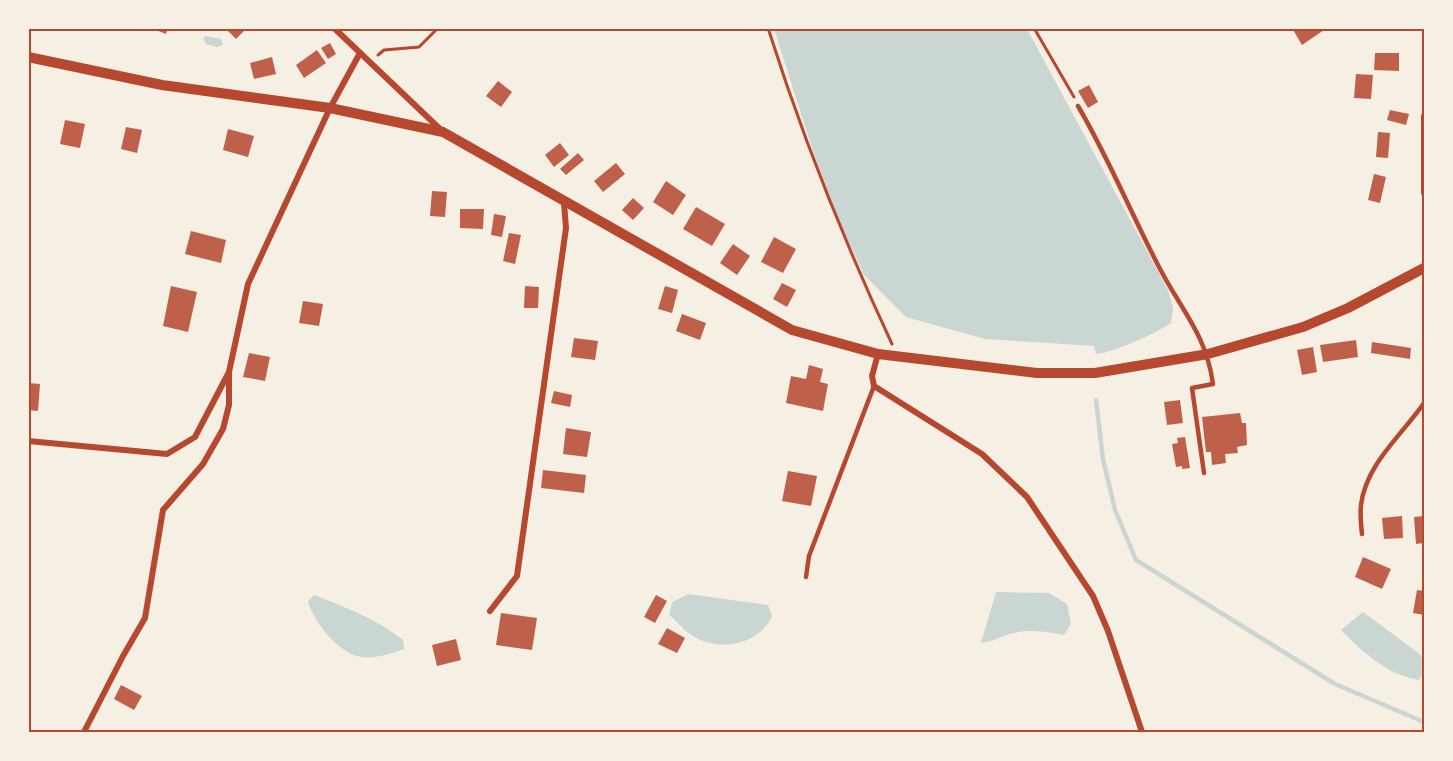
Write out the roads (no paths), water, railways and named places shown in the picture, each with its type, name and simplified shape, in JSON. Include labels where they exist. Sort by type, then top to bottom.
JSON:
[{"type":"street","points":[[334,28],[443,132],[564,203],[792,330],[878,354],[1037,373],[1095,374],[1208,354],[1303,327],[1348,308],[1425,268]]},
{"type":"street","points":[[84,732],[145,618],[164,510],[203,464],[223,429],[229,405],[229,372],[248,284],[330,108],[360,52]]},
{"type":"street","points":[[28,57],[162,85],[330,108],[443,132]]},
{"type":"street","points":[[1425,116],[1425,193]]},
{"type":"street","points":[[490,611],[517,576],[566,228],[564,203]]},
{"type":"street","points":[[878,354],[872,376],[874,386],[982,454],[1027,497],[1093,596],[1108,631],[1142,732]]},
{"type":"street","points":[[28,441],[167,454],[195,437],[229,372]]},
{"type":"lane","points":[[1078,106],[1159,267],[1208,354],[1213,384],[1192,388],[1204,473]]},
{"type":"lane","points":[[806,577],[809,556],[874,386]]},
{"type":"lane","points":[[1362,534],[1361,506],[1366,487],[1386,450],[1425,403]]},
{"type":"waterway","points":[[1096,400],[1103,459],[1115,510],[1136,560],[1335,684],[1424,722]]}]
